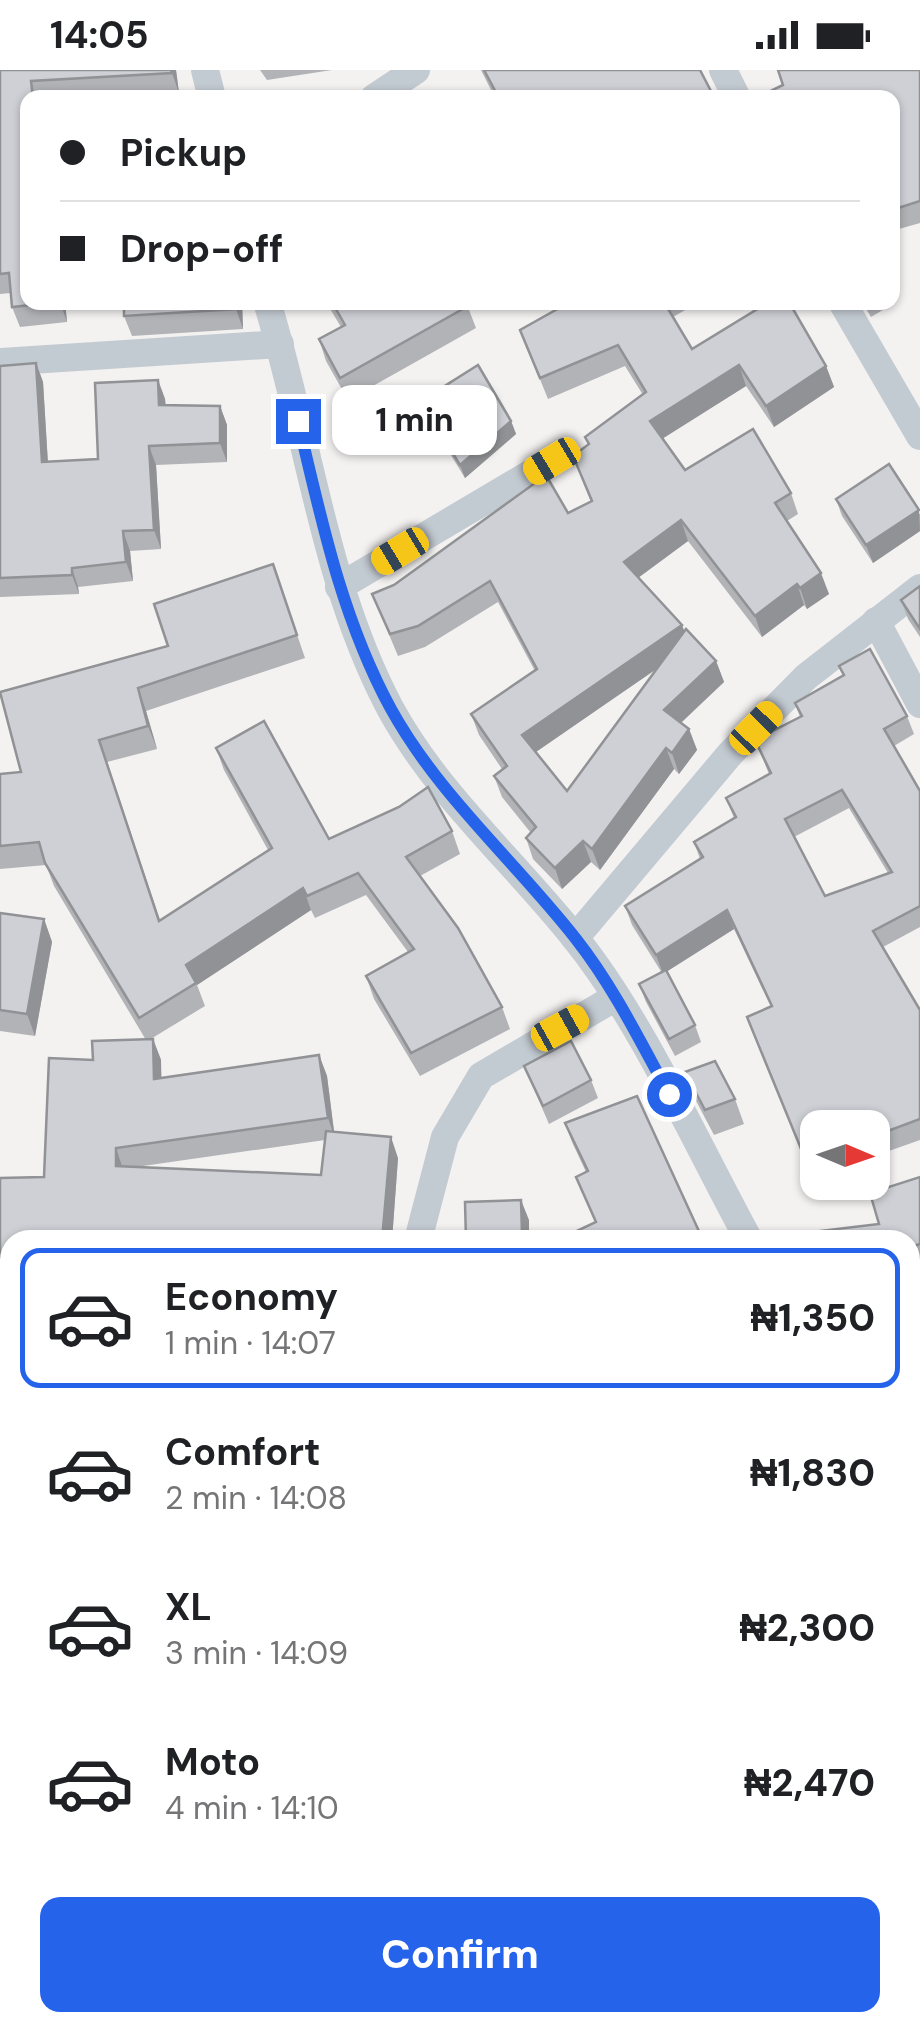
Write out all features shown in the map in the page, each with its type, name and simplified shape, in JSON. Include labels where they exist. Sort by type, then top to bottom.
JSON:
[{"type":"street","points":[[386,90],[416,70]]},
{"type":"street","points":[[270,310],[339,587],[391,710],[476,830],[576,938],[616,997],[744,1230]]},
{"type":"street","points":[[847,310],[920,436]]},
{"type":"street","points":[[0,362],[280,344]]},
{"type":"street","points":[[339,587],[552,461]]},
{"type":"street","points":[[576,938],[730,754],[806,676],[920,588]]},
{"type":"street","points":[[876,622],[920,704]]},
{"type":"street","points":[[421,1230],[445,1137],[480,1076],[616,997]]},
{"type":"building","points":[[0,70],[171,70],[172,73],[31,81],[32,90],[20,90],[20,306],[12,307],[9,273],[0,274]]},
{"type":"building","points":[[484,70],[700,70],[710,90],[495,90]]},
{"type":"building","points":[[778,70],[920,70],[920,201],[900,207],[900,90],[773,90],[783,85]]},
{"type":"building","points":[[124,310],[220,310],[124,316]]},
{"type":"building","points":[[337,310],[461,310],[340,378],[319,339],[345,325]]},
{"type":"building","points":[[556,310],[669,310],[692,349],[756,310],[794,310],[826,366],[766,406],[739,365],[650,421],[685,470],[753,429],[791,493],[775,503],[821,573],[800,588],[797,584],[755,616],[681,520],[624,562],[682,625],[522,735],[567,791],[686,629],[716,661],[664,710],[689,729],[672,753],[666,748],[592,849],[583,841],[555,868],[526,838],[536,827],[494,776],[507,766],[471,714],[537,669],[490,581],[418,626],[390,634],[372,594],[394,585],[546,475],[568,513],[592,501],[573,456],[589,444],[585,437],[646,392],[618,345],[540,378],[520,330]]},
{"type":"building","points":[[36,363],[42,462],[98,459],[95,383],[158,380],[159,405],[220,406],[220,443],[149,446],[154,530],[123,531],[126,562],[72,568],[72,575],[0,578],[0,366]]},
{"type":"building","points":[[478,365],[511,421],[460,465],[421,401]]},
{"type":"building","points":[[889,464],[919,510],[866,545],[836,499]]},
{"type":"building","points":[[273,564],[297,635],[138,688],[148,726],[99,740],[159,921],[272,848],[216,748],[264,721],[329,839],[399,807],[428,787],[452,831],[406,857],[458,928],[502,1007],[411,1053],[366,976],[414,949],[358,873],[307,896],[303,888],[186,965],[196,983],[139,1018],[45,863],[39,842],[0,846],[0,774],[21,772],[0,692],[168,646],[154,604]]},
{"type":"building","points":[[920,586],[920,629],[901,600]]},
{"type":"building","points":[[870,649],[907,716],[884,729],[920,791],[920,906],[873,931],[920,1010],[920,1119],[890,1130],[890,1110],[800,1110],[800,1146],[747,1017],[772,1006],[727,910],[656,955],[625,906],[703,857],[694,842],[736,817],[726,798],[771,773],[755,740],[802,716],[795,703],[844,675],[839,666]],"holes":[[[842,790],[892,872],[825,896],[785,819]]]},
{"type":"building","points":[[0,913],[44,919],[27,1014],[0,1010]]},
{"type":"building","points":[[666,970],[695,1025],[669,1039],[639,984]]},
{"type":"building","points":[[153,1039],[154,1079],[319,1055],[328,1118],[116,1148],[116,1166],[321,1175],[326,1131],[391,1137],[383,1230],[0,1230],[0,1178],[44,1177],[49,1058],[93,1060],[92,1041]]},
{"type":"building","points":[[571,1041],[591,1080],[543,1106],[524,1066]]},
{"type":"building","points":[[715,1061],[735,1099],[705,1110],[685,1072]]},
{"type":"building","points":[[637,1096],[698,1230],[579,1230],[596,1222],[576,1177],[588,1171],[565,1123]]},
{"type":"building","points":[[920,1177],[920,1230],[828,1230],[879,1224],[872,1200],[890,1200],[890,1187]]},
{"type":"building","points":[[521,1200],[522,1230],[466,1230],[465,1202]]},
{"type":"route","points":[[298,421],[342,599],[391,710],[476,830],[576,938],[616,997],[669,1094]]}]
